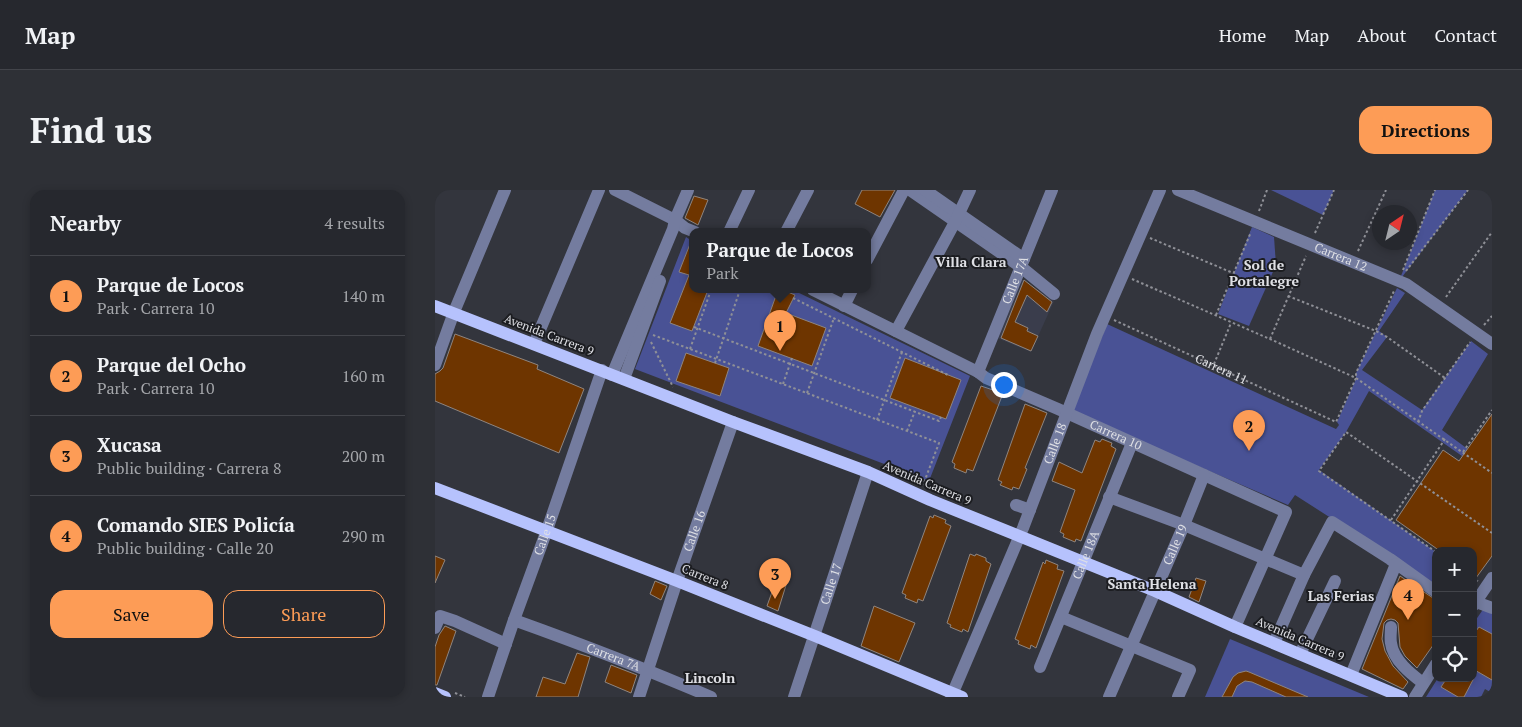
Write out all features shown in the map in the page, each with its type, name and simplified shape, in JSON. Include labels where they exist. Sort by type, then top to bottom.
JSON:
[{"type":"main road","name":"Avenida Carrera 9","points":[[435,306],[733,422],[868,472],[930,500],[1155,591],[1235,627],[1402,697]]},
{"type":"main road","name":"Carrera 8","points":[[435,488],[547,530],[815,636],[955,696]]},
{"type":"main road","points":[[435,693],[445,697]]},
{"type":"street","points":[[435,365],[454,312],[505,190]]},
{"type":"street","points":[[534,344],[599,190]]},
{"type":"street","points":[[615,190],[675,220],[689,230]]},
{"type":"street","name":"Calle 15","points":[[488,697],[547,530],[613,375],[667,262],[666,244],[687,190]]},
{"type":"street","points":[[731,228],[749,190]]},
{"type":"street","points":[[788,228],[808,190]]},
{"type":"street","points":[[871,252],[904,190]]},
{"type":"street","points":[[911,190],[958,217]]},
{"type":"street","points":[[925,190],[958,217],[1022,263],[1054,294]]},
{"type":"street","points":[[896,331],[971,190]]},
{"type":"street","name":"Calle 17A","points":[[978,372],[1052,190]]},
{"type":"street","name":"Calle 18","points":[[955,696],[1030,510],[1097,334],[1160,190]]},
{"type":"street","name":"Carrera 12","points":[[1178,190],[1399,281],[1492,344]]},
{"type":"street","name":"Carrera 10","points":[[819,293],[978,372],[986,378],[1286,512],[1264,559]]},
{"type":"street","points":[[844,306],[850,293]]},
{"type":"street","name":"Calle 16","points":[[639,697],[677,581],[733,422]]},
{"type":"street","name":"Calle 18A","points":[[1040,667],[1132,443]]},
{"type":"street","name":"Calle 17","points":[[794,697],[868,472]]},
{"type":"street","name":"Calle 19","points":[[1109,697],[1184,526],[1204,475]]},
{"type":"street","points":[[1109,497],[1303,575]]},
{"type":"street","points":[[1017,505],[1030,510]]},
{"type":"street","points":[[1275,643],[1303,575],[1332,522],[1432,589]]},
{"type":"street","points":[[1235,627],[1264,559]]},
{"type":"street","points":[[1351,676],[1396,564]]},
{"type":"street","points":[[1477,600],[1491,580]]},
{"type":"street","points":[[1300,654],[1335,581]]},
{"type":"street","points":[[1477,605],[1492,608]]},
{"type":"street","points":[[435,628],[440,616],[506,644]]},
{"type":"street","points":[[1061,617],[1189,670],[1178,697]]},
{"type":"street","name":"Carrera 7A","points":[[514,620],[648,669],[711,697]]},
{"type":"street","points":[[1391,627],[1391,645],[1397,657],[1406,669],[1423,683]]},
{"type":"street","points":[[1415,697],[1432,670]]},
{"type":"path","points":[[1217,315],[1267,190]]},
{"type":"path","points":[[1270,339],[1334,190]]},
{"type":"path","points":[[1353,262],[1386,190]]},
{"type":"path","points":[[1356,378],[1355,373],[1399,281],[1435,190]]},
{"type":"path","points":[[1399,281],[1467,190]]},
{"type":"path","points":[[1439,307],[1492,232]]},
{"type":"path","points":[[1141,234],[1233,273]]},
{"type":"path","points":[[1123,275],[1356,378],[1492,473]]},
{"type":"path","points":[[690,348],[710,293]]},
{"type":"path","points":[[715,363],[739,293]]},
{"type":"path","points":[[1288,296],[1376,331],[1445,378]]},
{"type":"path","points":[[793,298],[948,375]]},
{"type":"path","name":"Carrera 11","points":[[1105,316],[1336,422],[1356,378]]},
{"type":"path","points":[[1418,422],[1422,410],[1476,334],[1492,316]]},
{"type":"path","points":[[807,393],[834,318]]},
{"type":"path","points":[[1214,365],[1231,323]]},
{"type":"path","points":[[694,327],[939,420],[941,417]]},
{"type":"path","points":[[646,333],[939,443],[922,488]]},
{"type":"path","points":[[651,341],[675,390]]},
{"type":"path","points":[[877,420],[902,352]]},
{"type":"path","points":[[783,384],[792,358]]},
{"type":"path","points":[[907,431],[915,411]]},
{"type":"path","points":[[1463,452],[1492,411]]},
{"type":"path","points":[[1432,549],[1319,471],[1346,432],[1492,533]]},
{"type":"path","points":[[1391,520],[1445,440]]},
{"type":"shaded area","points":[[1271,190],[1334,190],[1323,215]]},
{"type":"shaded area","points":[[1435,190],[1468,190],[1399,281],[1411,250],[1417,250],[1417,236]]},
{"type":"shaded area","points":[[1252,227],[1274,237],[1276,265],[1249,326],[1218,314]]},
{"type":"shaded area","points":[[686,237],[689,239],[689,293],[799,293],[970,376],[929,481],[635,369]]},
{"type":"shaded area","points":[[1020,278],[1054,301],[1031,352],[997,338]]},
{"type":"shaded area","points":[[1397,288],[1405,293],[1379,331],[1387,337],[1362,370],[1422,410],[1471,341],[1488,354],[1442,430],[1492,467],[1492,477],[1369,391],[1346,432],[1319,470],[1432,549],[1432,585],[1295,495],[1288,505],[1072,412],[1107,324],[1336,429],[1339,425],[1337,422],[1356,379],[1356,373]]},
{"type":"shaded area","points":[[1484,608],[1492,611],[1492,693],[1485,689],[1481,697],[1426,697],[1435,682],[1477,682],[1477,618]]},
{"type":"shaded area","points":[[1230,639],[1369,697],[1205,697]]},
{"type":"building","points":[[862,190],[895,190],[880,217],[855,204]]},
{"type":"building","points":[[694,196],[708,200],[698,225],[685,218]]},
{"type":"building","points":[[689,247],[689,275],[679,272]]},
{"type":"building","points":[[689,275],[689,293],[707,293],[692,331],[670,323]]},
{"type":"building","points":[[1024,280],[1052,302],[1047,312],[1027,295],[1015,322],[1028,328],[1027,331],[1038,336],[1031,351],[1001,338]]},
{"type":"building","points":[[777,293],[795,295],[786,313],[826,328],[812,366],[758,346]]},
{"type":"building","points":[[455,334],[538,365],[537,369],[584,389],[559,453],[435,401],[435,374],[443,368]]},
{"type":"building","points":[[686,353],[729,368],[720,396],[676,381]]},
{"type":"building","points":[[905,358],[961,380],[946,419],[890,398]]},
{"type":"building","points":[[981,386],[996,391],[996,393],[1002,396],[973,471],[967,469],[966,473],[954,468],[955,464],[952,462]]},
{"type":"building","points":[[1025,404],[1047,413],[1025,468],[1027,469],[1019,489],[1013,487],[1012,490],[1000,485],[1002,482],[998,480]]},
{"type":"building","points":[[1492,414],[1492,556],[1477,577],[1477,547],[1434,547],[1396,520],[1443,450],[1459,461]]},
{"type":"building","points":[[1102,439],[1112,443],[1111,446],[1116,449],[1081,541],[1076,539],[1075,542],[1063,537],[1064,534],[1060,532],[1075,490],[1052,481],[1059,462],[1082,473],[1095,440],[1100,442]]},
{"type":"building","points":[[934,515],[946,520],[945,523],[951,526],[923,601],[918,599],[917,603],[905,598],[906,595],[902,593],[930,516],[933,518]]},
{"type":"building","points":[[970,554],[986,558],[986,561],[991,564],[968,632],[963,629],[962,632],[950,627],[951,625],[947,623]]},
{"type":"building","points":[[435,556],[445,560],[435,583]]},
{"type":"building","points":[[1046,560],[1058,565],[1057,569],[1064,571],[1036,648],[1031,645],[1030,649],[1018,644],[1019,641],[1015,639],[1043,562],[1045,564]]},
{"type":"building","points":[[1400,576],[1432,597],[1432,647],[1417,668],[1405,656],[1400,647],[1398,623],[1395,620],[1387,620],[1384,623],[1382,639],[1385,651],[1393,666],[1408,682],[1403,689],[1362,669]]},
{"type":"building","points":[[777,578],[787,582],[778,611],[767,606]]},
{"type":"building","points":[[1196,578],[1206,581],[1199,602],[1189,597]]},
{"type":"building","points":[[655,581],[667,586],[661,600],[650,594]]},
{"type":"building","points":[[874,606],[915,623],[899,662],[861,646]]},
{"type":"building","points":[[445,626],[456,631],[437,685],[435,685],[435,647],[439,635]]},
{"type":"building","points":[[1479,627],[1492,634],[1492,680],[1477,671],[1477,630]]},
{"type":"building","points":[[577,653],[590,657],[578,697],[536,697],[543,677],[565,684]]},
{"type":"building","points":[[611,665],[637,675],[631,693],[605,682]]},
{"type":"building","points":[[1246,671],[1308,697],[1286,697],[1252,682],[1245,681],[1237,686],[1232,697],[1222,697],[1233,677],[1238,673]]},
{"type":"building","points":[[1444,682],[1472,682],[1464,697],[1458,697],[1441,687]]},
{"type":"place","name":"Parque de Locos","points":[[780,351]]},
{"type":"place","name":"Parque del Ocho","points":[[1249,451]]},
{"type":"place","name":"Xucasa","points":[[775,599]]},
{"type":"place","name":"Comando SIES Policía","points":[[1408,620]]},
{"type":"district","name":"Villa Clara","points":[[971,262]]},
{"type":"district","name":"Sol de Portalegre","points":[[1264,274]]},
{"type":"district","name":"Santa Helena","points":[[1152,584]]},
{"type":"district","name":"Las Ferias","points":[[1341,596]]},
{"type":"district","name":"Lincoln","points":[[710,678]]}]
